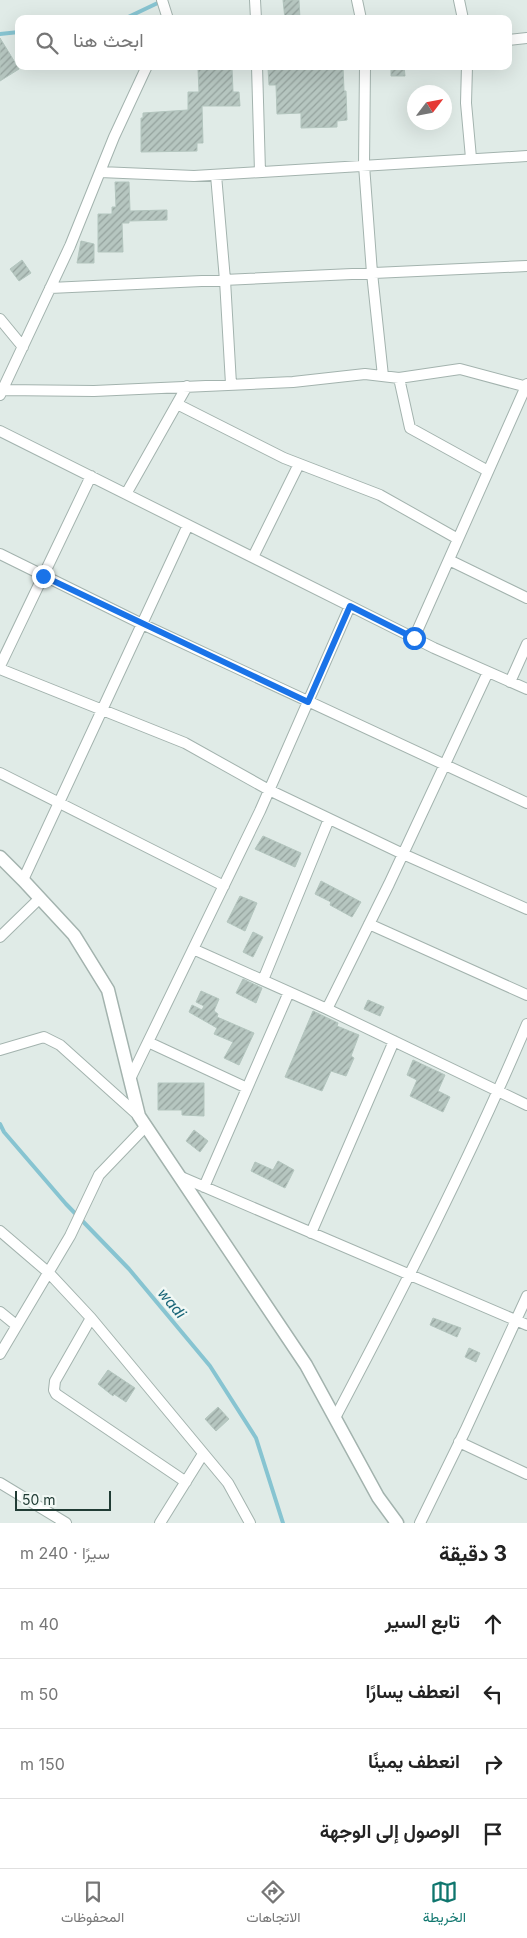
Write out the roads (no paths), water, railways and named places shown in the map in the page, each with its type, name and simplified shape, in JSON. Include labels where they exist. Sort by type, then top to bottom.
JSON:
[{"type":"street","points":[[162,0],[167,15]]},
{"type":"street","points":[[255,0],[256,15]]},
{"type":"street","points":[[357,0],[360,15]]},
{"type":"street","points":[[459,0],[462,15]]},
{"type":"street","points":[[512,40],[527,38]]},
{"type":"street","points":[[145,70],[70,246],[1,393],[94,391],[293,382],[365,374],[399,378],[460,369],[527,386],[414,638]]},
{"type":"street","points":[[257,70],[260,172]]},
{"type":"street","points":[[365,70],[364,165],[372,273],[383,376]]},
{"type":"street","points":[[467,70],[466,102],[471,158]]},
{"type":"street","points":[[100,172],[194,176],[527,156]]},
{"type":"street","points":[[216,175],[231,384]]},
{"type":"street","points":[[50,288],[527,266]]},
{"type":"street","points":[[0,319],[23,346]]},
{"type":"street","points":[[399,378],[410,428],[488,471]]},
{"type":"street","points":[[126,494],[187,386]]},
{"type":"street","points":[[177,404],[299,464],[380,495],[458,539]]},
{"type":"street","points":[[0,431],[414,638],[527,689]]},
{"type":"street","points":[[253,557],[299,464]]},
{"type":"street","points":[[90,476],[0,668],[102,711],[185,742],[269,790],[403,854],[527,909]]},
{"type":"street","points":[[24,880],[188,525]]},
{"type":"street","points":[[0,554],[142,624],[527,804]]},
{"type":"street","points":[[449,560],[527,598]]},
{"type":"street","points":[[130,1079],[269,790],[350,606]]},
{"type":"street","points":[[510,682],[527,644]]},
{"type":"street","points":[[327,1009],[403,854],[488,672]]},
{"type":"street","points":[[0,774],[224,886]]},
{"type":"street","points":[[263,980],[329,818]]},
{"type":"street","points":[[0,857],[24,880],[74,935],[108,990],[130,1079],[143,1121]]},
{"type":"street","points":[[0,937],[40,898]]},
{"type":"street","points":[[369,924],[527,995]]},
{"type":"street","points":[[193,949],[327,1009],[527,1105]]},
{"type":"street","points":[[204,1187],[289,992]]},
{"type":"street","points":[[335,1418],[410,1275],[498,1091],[527,1024]]},
{"type":"street","points":[[0,1050],[44,1037],[60,1045],[143,1121],[306,1365],[378,1497],[397,1523]]},
{"type":"street","points":[[311,1233],[394,1041]]},
{"type":"street","points":[[148,1042],[247,1088]]},
{"type":"street","points":[[0,1354],[70,1236],[99,1175],[143,1121]]},
{"type":"street","points":[[180,1176],[527,1326]]},
{"type":"street","points":[[0,1231],[49,1273],[90,1318],[228,1483],[250,1523]]},
{"type":"street","points":[[420,1523],[527,1296]]},
{"type":"street","points":[[0,1312],[16,1325]]},
{"type":"street","points":[[90,1318],[55,1381],[54,1390],[56,1394],[186,1482]]},
{"type":"street","points":[[459,1442],[527,1474]]},
{"type":"street","points":[[160,1523],[203,1454]]},
{"type":"street","points":[[0,1483],[66,1523]]},
{"type":"waterway","points":[[132,15],[162,1]]},
{"type":"waterway","points":[[0,34],[15,32]]},
{"type":"waterway","name":"wadi","points":[[0,1124],[4,1132],[66,1204],[129,1269],[210,1366],[256,1438],[283,1523]]}]
